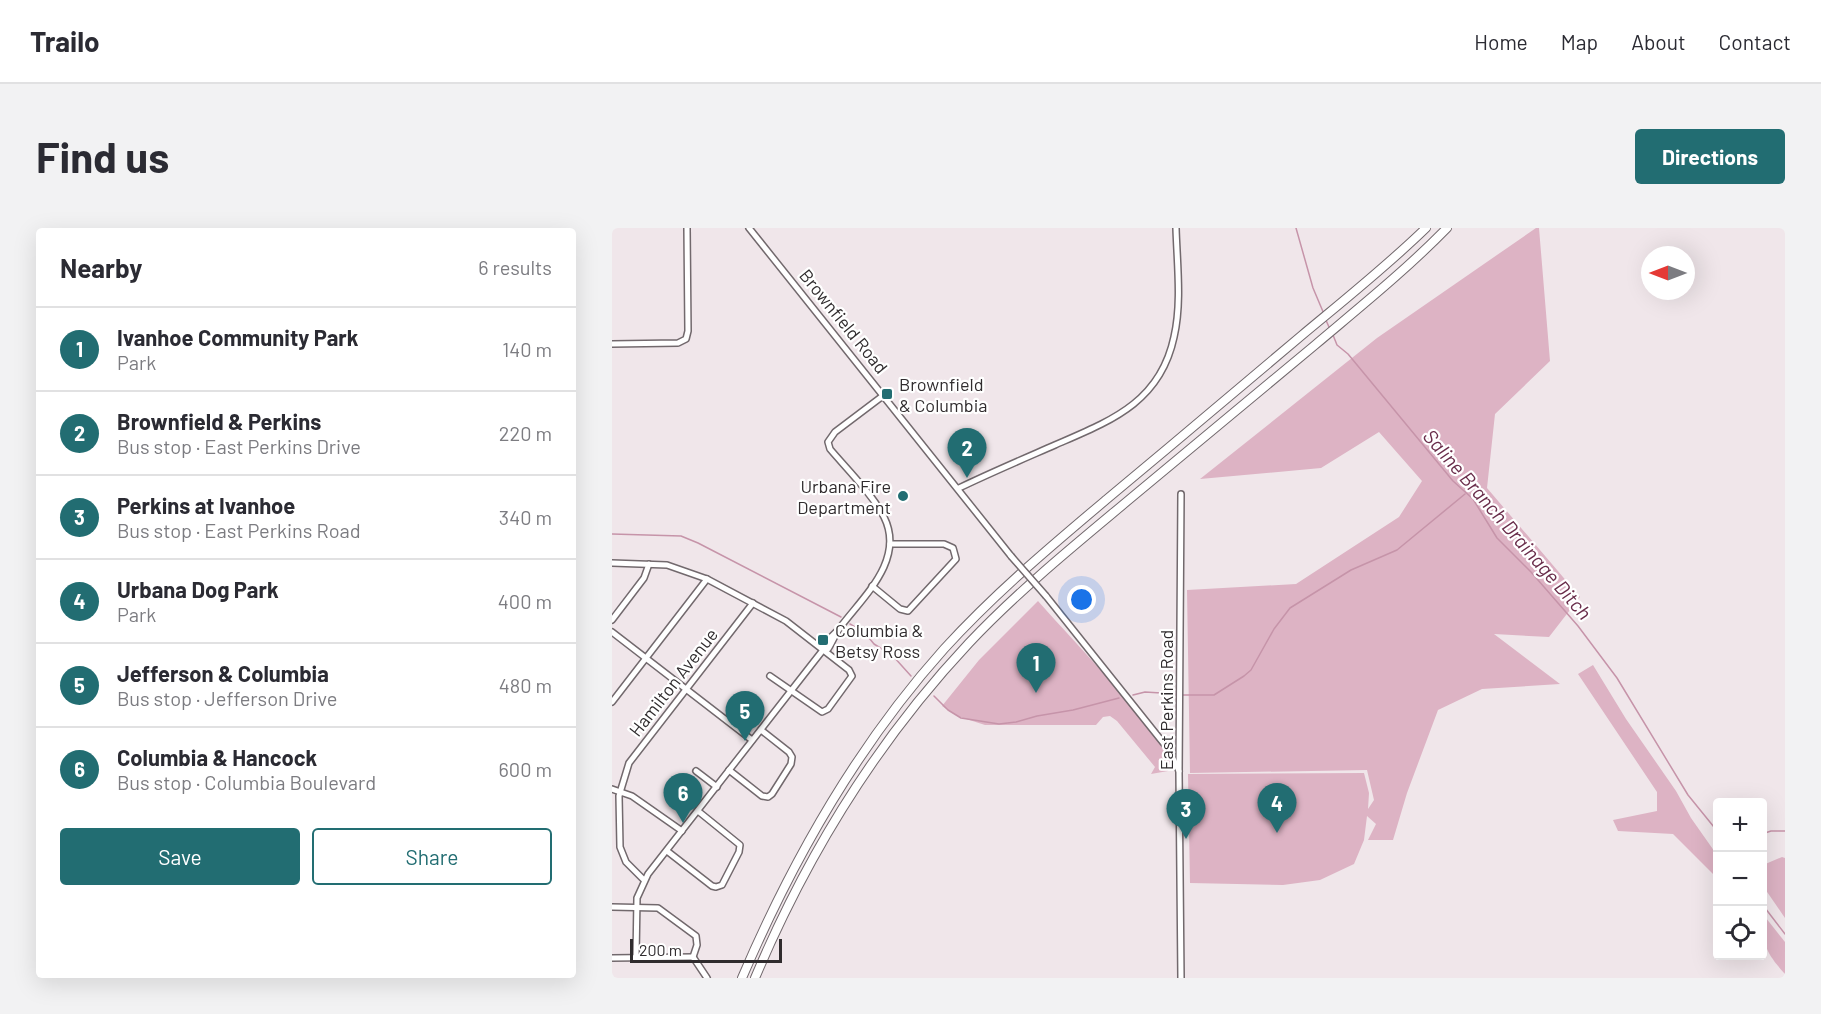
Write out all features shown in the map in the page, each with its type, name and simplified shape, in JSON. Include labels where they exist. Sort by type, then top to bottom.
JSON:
[{"type":"highway","points":[[742,978],[796,862],[855,764],[897,705],[944,650],[1005,587],[1341,303],[1426,228]]},
{"type":"highway","points":[[755,978],[795,890],[839,812],[883,747],[950,664],[1002,610],[1067,552],[1349,317],[1408,266],[1447,228]]},
{"type":"highway","points":[[737,978],[756,945]]},
{"type":"street","points":[[612,344],[685,341],[688,331],[687,228]]},
{"type":"street","name":"Brownfield Road","points":[[749,228],[959,488],[1011,556],[1161,739],[1169,750],[1179,773]]},
{"type":"street","points":[[959,488],[1103,424],[1128,409],[1145,394],[1162,371],[1171,350],[1177,316],[1176,228]]},
{"type":"street","points":[[636,958],[635,907],[639,889],[644,880],[823,650],[823,645],[837,631],[887,563],[890,544],[888,526],[883,514],[830,449],[828,442],[835,432],[884,395]]},
{"type":"street","name":"East Perkins Road","points":[[1180,978],[1179,773],[1182,494]]},
{"type":"street","points":[[872,586],[900,609],[909,611],[956,559],[953,549],[948,544],[890,544]]},
{"type":"street","points":[[612,563],[678,567],[707,579],[786,621],[849,669],[852,676],[825,711],[819,711],[770,676]]},
{"type":"street","points":[[612,620],[645,578],[649,564]]},
{"type":"street","points":[[612,702],[707,579]]},
{"type":"street","name":"Hamilton Avenue","points":[[644,880],[626,862],[621,853],[620,791],[629,763],[753,603]]},
{"type":"street","points":[[612,632],[752,740]]},
{"type":"street","points":[[729,770],[762,796],[768,797],[772,794],[791,764],[792,757],[789,752],[761,730]]},
{"type":"street","points":[[696,771],[717,787]]},
{"type":"street","points":[[612,789],[642,802],[682,831]]},
{"type":"street","points":[[667,851],[711,886],[722,885],[739,852],[740,845],[698,811]]},
{"type":"street","points":[[612,907],[658,908],[694,934],[697,945],[693,957]]},
{"type":"street","points":[[612,958],[693,957]]},
{"type":"street","points":[[693,957],[707,978]]},
{"type":"shaded area","points":[[1539,228],[1550,361],[1495,414],[1487,488],[1580,597],[1549,637],[1494,634],[1560,684],[1482,689],[1438,710],[1407,793],[1393,840],[1368,840],[1376,824],[1367,816],[1364,840],[1354,864],[1320,880],[1283,885],[1190,883],[1188,774],[1364,773],[1369,793],[1368,809],[1374,800],[1367,770],[1190,773],[1187,590],[1296,584],[1399,517],[1422,481],[1379,432],[1321,468],[1200,479],[1377,338]]},
{"type":"shaded area","points":[[1038,601],[1142,719],[1172,762],[1168,771],[1151,774],[1155,767],[1117,721],[1110,716],[1103,717],[1096,725],[985,725],[957,716],[942,706],[979,660]]},
{"type":"shaded area","points":[[1593,665],[1626,719],[1713,849],[1713,874],[1673,834],[1618,831],[1613,820],[1657,811],[1657,792],[1578,674]]},
{"type":"shaded area","points":[[1782,857],[1785,858],[1785,918],[1767,892],[1767,863]]},
{"type":"shaded area","points":[[1767,919],[1785,942],[1785,974],[1769,953]]},
{"type":"waterway","name":"Saline Branch Drainage Ditch","points":[[1296,228],[1313,288],[1324,314]]},
{"type":"waterway","name":"Saline Branch Drainage Ditch","points":[[1325,318],[1329,327]]},
{"type":"waterway","name":"Saline Branch Drainage Ditch","points":[[1333,335],[1337,345],[1348,354],[1453,481],[1473,499],[1497,538],[1531,572],[1578,626],[1617,678],[1688,795],[1713,826]]},
{"type":"waterway","points":[[1182,695],[1214,695],[1244,676],[1251,670],[1274,629],[1290,608],[1351,570],[1397,550],[1465,494]]},
{"type":"waterway","points":[[612,534],[681,536],[841,617]]},
{"type":"waterway","points":[[850,624],[893,656],[911,676]]},
{"type":"waterway","points":[[1133,695],[1145,692],[1177,694]]},
{"type":"waterway","points":[[934,696],[948,710],[961,718],[999,724],[1073,710],[1119,698]]},
{"type":"waterway","points":[[1767,832],[1785,831]]},
{"type":"waterway","name":"Saline Branch Drainage Ditch","points":[[1764,906],[1785,934]]},
{"type":"place","name":"Brownfield & Columbia","points":[[887,394]]},
{"type":"place","name":"Brownfield & Perkins","points":[[967,478]]},
{"type":"place","name":"Urbana Fire Department","points":[[903,496]]},
{"type":"place","name":"Columbia & Betsy Ross","points":[[823,640]]},
{"type":"place","name":"Ivanhoe Community Park","points":[[1036,693]]},
{"type":"place","name":"Jefferson & Columbia","points":[[745,741]]},
{"type":"place","name":"Columbia & Hancock","points":[[683,823]]},
{"type":"place","name":"Urbana Dog Park","points":[[1277,833]]},
{"type":"place","name":"Perkins at Ivanhoe","points":[[1186,839]]}]
